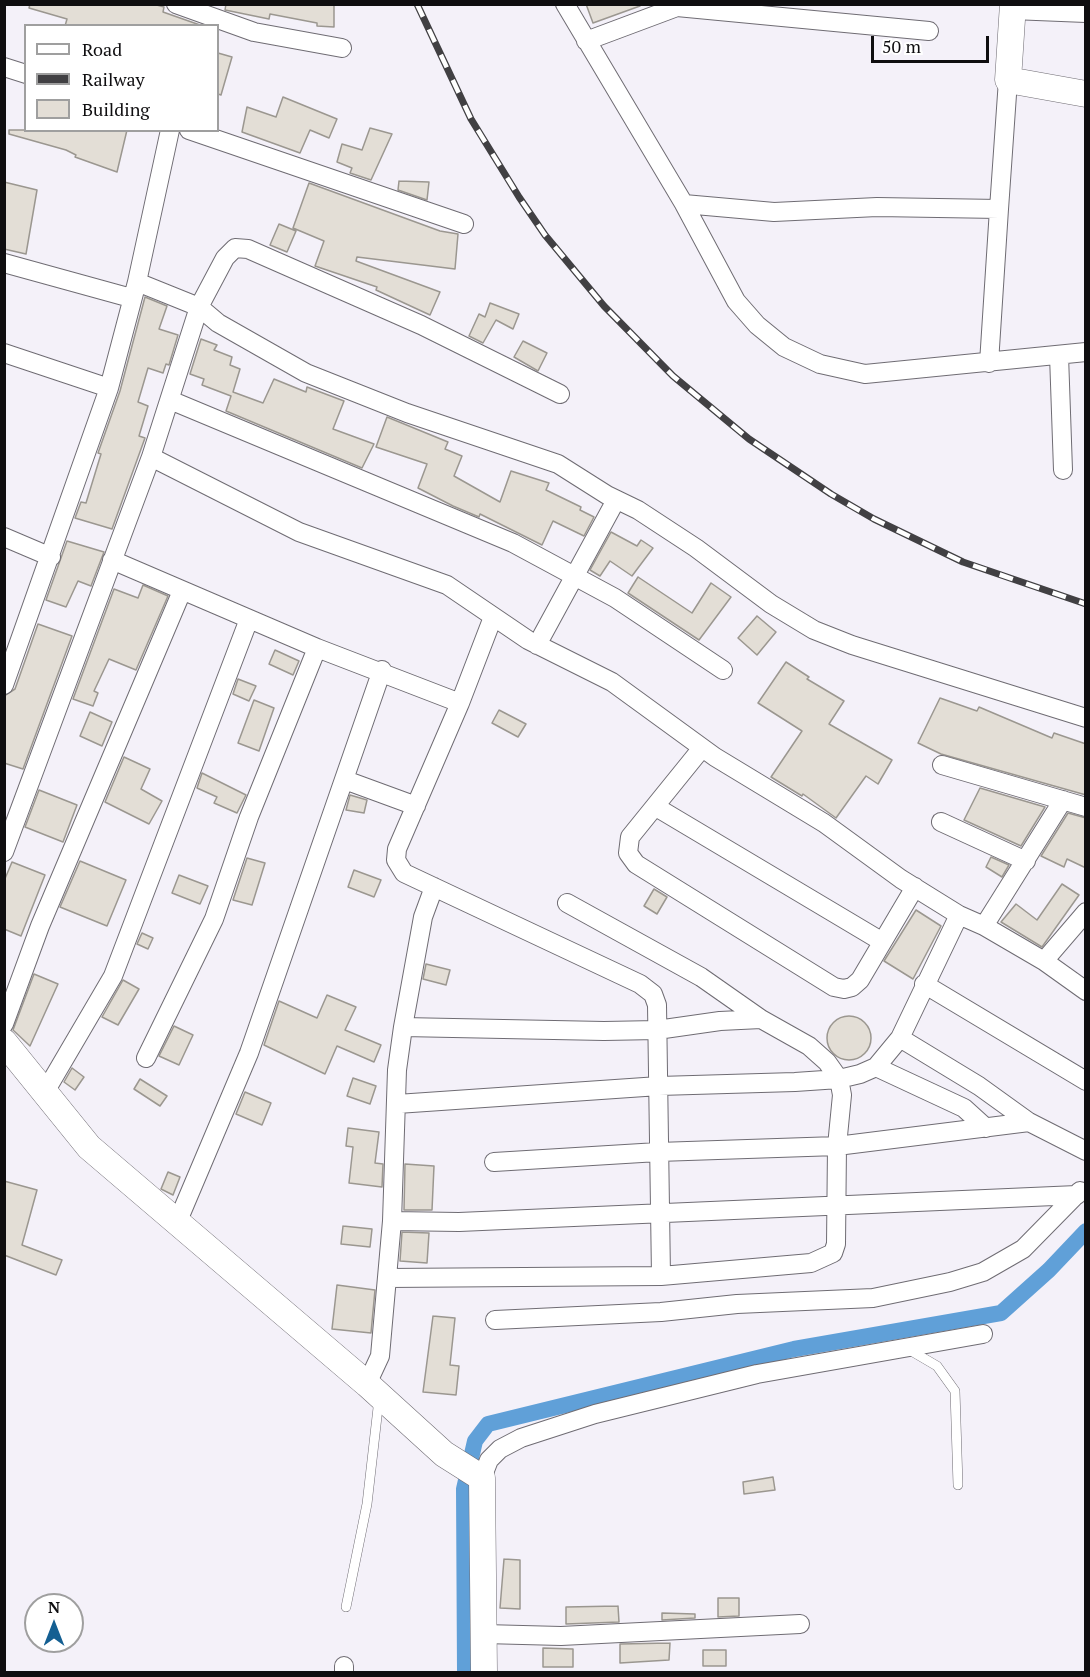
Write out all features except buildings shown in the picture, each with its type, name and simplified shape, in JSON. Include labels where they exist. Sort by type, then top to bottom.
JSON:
[{"type":"main road","points":[[1013,7],[1008,80],[1086,94]]},
{"type":"main road","points":[[6,1043],[89,1147],[373,1390],[444,1454],[472,1471],[484,1634],[484,1672]]},
{"type":"street","points":[[565,4],[684,204],[736,301],[757,325],[784,347],[820,364],[865,374],[1086,352]]},
{"type":"street","points":[[586,41],[678,7],[929,31]]},
{"type":"street","points":[[1013,7],[1086,13]]},
{"type":"street","points":[[188,11],[254,32],[342,48]]},
{"type":"street","points":[[4,67],[24,73]]},
{"type":"street","points":[[989,363],[1008,80]]},
{"type":"street","points":[[4,685],[109,388],[170,132]]},
{"type":"street","points":[[195,132],[464,224]]},
{"type":"street","points":[[684,204],[774,212],[877,207],[999,209]]},
{"type":"street","points":[[4,852],[151,457],[199,307],[229,251],[242,247],[249,249],[421,324],[560,394]]},
{"type":"street","points":[[4,263],[134,290],[199,307],[218,323],[306,373],[407,413],[558,464],[616,500],[638,510],[696,548],[771,604],[814,630],[852,645],[1086,718]]},
{"type":"street","points":[[4,353],[109,388]]},
{"type":"street","points":[[1059,355],[1063,470]]},
{"type":"street","points":[[170,400],[513,543],[615,598],[723,670]]},
{"type":"street","points":[[151,457],[299,531],[447,585],[493,618],[537,645],[612,682],[702,748],[773,794],[824,823],[915,887],[959,915],[984,926],[1044,961],[1086,991]]},
{"type":"street","points":[[537,645],[616,500]]},
{"type":"street","points":[[4,537],[51,557]]},
{"type":"street","points":[[112,560],[317,648],[382,670],[460,703]]},
{"type":"street","points":[[6,1043],[40,926],[182,591]]},
{"type":"street","points":[[493,618],[460,703],[397,849],[396,860],[404,873],[640,984],[656,999],[661,1276]]},
{"type":"street","points":[[45,1092],[113,976],[249,619]]},
{"type":"street","points":[[147,1058],[214,919],[249,817],[317,648]]},
{"type":"street","points":[[177,1223],[249,1053],[382,670]]},
{"type":"street","points":[[702,748],[630,837],[627,847],[630,859],[834,987],[852,987],[860,980],[915,887]]},
{"type":"street","points":[[942,765],[1086,807]]},
{"type":"street","points":[[345,780],[416,806]]},
{"type":"street","points":[[984,926],[1063,800]]},
{"type":"street","points":[[656,807],[881,941]]},
{"type":"street","points":[[941,822],[1026,861]]},
{"type":"street","points":[[373,1390],[380,1356],[392,1221],[402,1027],[423,917],[434,887]]},
{"type":"street","points":[[387,1278],[661,1276],[811,1263],[833,1253],[836,1245],[837,1146],[842,1109],[839,1078],[827,1062],[809,1046],[761,1019],[701,977],[567,903]]},
{"type":"street","points":[[1044,961],[1086,912]]},
{"type":"street","points":[[397,1104],[659,1086],[839,1078],[876,1066],[900,1038],[959,915]]},
{"type":"street","points":[[924,984],[1086,1081]]},
{"type":"street","points":[[402,1027],[657,1030],[720,1021],[761,1019]]},
{"type":"street","points":[[900,1038],[987,1091],[1029,1122],[1086,1151]]},
{"type":"street","points":[[876,1066],[964,1108],[986,1128]]},
{"type":"street","points":[[494,1162],[658,1152],[837,1146],[1029,1122]]},
{"type":"street","points":[[392,1221],[459,1222],[659,1214],[1081,1190]]},
{"type":"street","points":[[495,1320],[661,1312],[737,1304],[873,1298],[939,1284],[983,1272],[1023,1249],[1081,1190]]},
{"type":"street","points":[[472,1471],[501,1449],[521,1438],[596,1414],[757,1374],[982,1334]]},
{"type":"street","points":[[484,1634],[561,1636],[800,1624]]},
{"type":"lane","points":[[906,1347],[937,1366],[955,1391],[958,1485]]},
{"type":"lane","points":[[346,1607],[367,1504],[373,1390]]},
{"type":"waterway","points":[[465,1672],[464,1489],[475,1441],[488,1424],[794,1349],[1001,1313],[1049,1270],[1086,1231]]},
{"type":"railway","points":[[417,4],[471,119],[545,235],[604,306],[673,376],[749,439],[831,494],[874,519],[963,562],[1086,604]]}]
